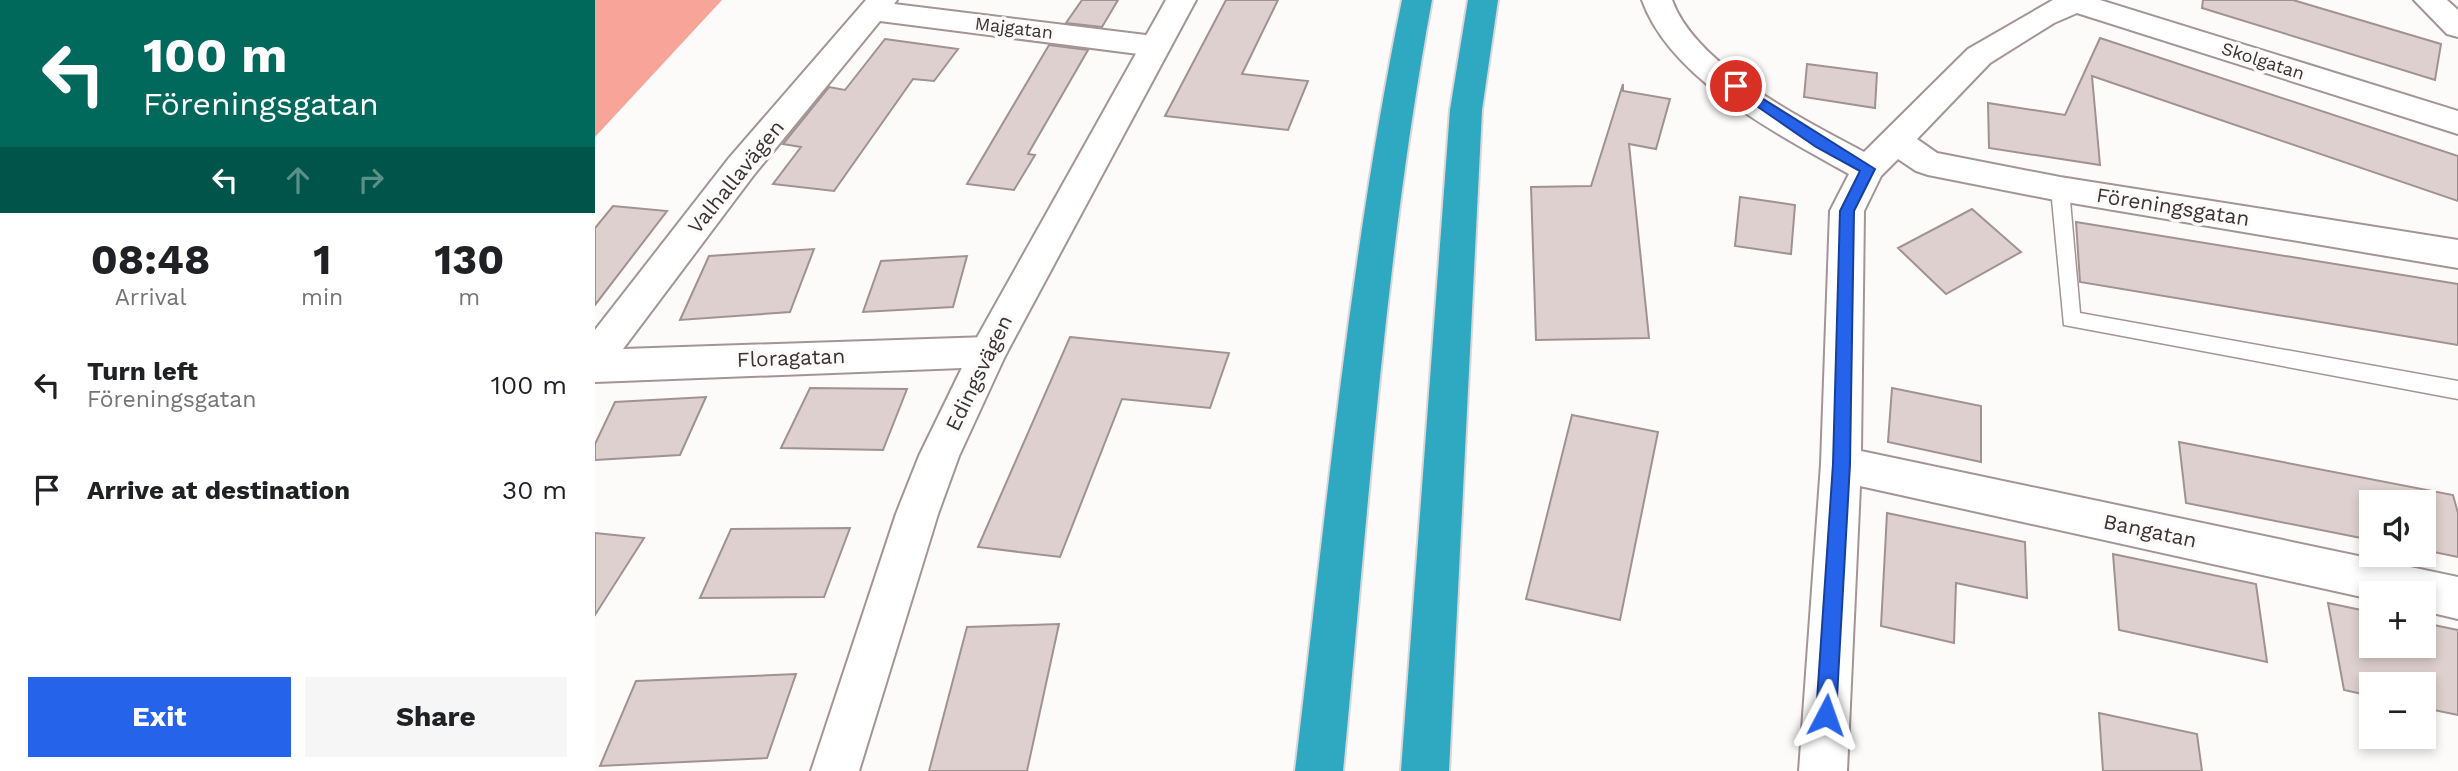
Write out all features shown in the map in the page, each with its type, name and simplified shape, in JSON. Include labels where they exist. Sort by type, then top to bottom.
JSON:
[{"type":"highway","points":[[1319,771],[1374,271],[1396,108],[1417,0]]},
{"type":"highway","points":[[1425,771],[1466,110],[1483,0]]},
{"type":"street","name":"Edingsvägen","points":[[835,771],[917,514],[939,456],[988,352],[1181,0]]},
{"type":"street","points":[[1657,0],[1667,24],[1696,57],[1821,144],[1868,169]]},
{"type":"street","points":[[2429,0],[2458,27]]},
{"type":"street","points":[[1823,771],[1842,464],[1847,211],[1868,169],[1979,56],[2043,16],[2074,1]]},
{"type":"street","name":"Skolgatan","points":[[2074,1],[2458,123]]},
{"type":"street","name":"Majgatan","points":[[878,5],[1154,46]]},
{"type":"street","name":"Valhallavägen","points":[[595,358],[741,167],[878,5]]},
{"type":"street","name":"Föreningsgatan","points":[[1895,139],[1928,163],[2060,189],[2458,254]]},
{"type":"street","name":"Floragatan","points":[[595,366],[988,352]]},
{"type":"street","name":"Bangatan","points":[[1842,464],[2458,598]]},
{"type":"lane","points":[[2060,189],[2071,319],[2458,390]]},
{"type":"shaded area","points":[[595,0],[722,0],[595,137]]},
{"type":"building","points":[[1082,0],[1118,0],[1102,27],[1066,23]]},
{"type":"building","points":[[1226,0],[1278,0],[1242,74],[1308,81],[1288,130],[1165,116]]},
{"type":"building","points":[[2203,0],[2293,0],[2441,44],[2435,80],[2202,8]]},
{"type":"building","points":[[2100,38],[2458,156],[2458,201],[2092,76],[2100,165],[1989,148],[1988,103],[2065,115]]},
{"type":"building","points":[[885,39],[958,49],[934,81],[913,79],[834,191],[773,184],[801,147],[783,144],[829,87],[845,90]]},
{"type":"building","points":[[1049,45],[1088,50],[1028,154],[1035,155],[1014,190],[967,184]]},
{"type":"building","points":[[1807,64],[1877,73],[1875,108],[1804,97]]},
{"type":"building","points":[[1623,84],[1623,91],[1670,99],[1656,149],[1629,144],[1649,338],[1536,340],[1531,187],[1591,186]]},
{"type":"building","points":[[1740,197],[1795,205],[1791,254],[1735,246]]},
{"type":"building","points":[[613,206],[667,211],[595,305],[595,228]]},
{"type":"building","points":[[1972,209],[2021,252],[1946,294],[1898,248]]},
{"type":"building","points":[[2076,222],[2458,284],[2458,345],[2080,282]]},
{"type":"building","points":[[814,249],[790,312],[680,320],[709,256]]},
{"type":"building","points":[[967,256],[953,307],[863,312],[881,261]]},
{"type":"building","points":[[1070,337],[1229,353],[1210,408],[1122,399],[1060,557],[978,547]]},
{"type":"building","points":[[810,388],[907,389],[883,450],[781,448]]},
{"type":"building","points":[[1892,388],[1981,406],[1981,462],[1888,442]]},
{"type":"building","points":[[706,397],[680,455],[595,460],[595,444],[615,402]]},
{"type":"building","points":[[1572,415],[1658,432],[1620,620],[1526,599]]},
{"type":"building","points":[[2179,442],[2427,490],[2359,490],[2359,538],[2186,503]]},
{"type":"building","points":[[2436,492],[2453,495],[2458,513],[2458,557],[2436,552]]},
{"type":"building","points":[[1887,513],[2025,542],[2027,598],[1956,583],[1954,643],[1881,626]]},
{"type":"building","points":[[850,528],[824,597],[700,598],[731,529]]},
{"type":"building","points":[[595,533],[644,538],[595,615]]},
{"type":"building","points":[[2113,554],[2256,584],[2267,662],[2119,630]]},
{"type":"building","points":[[2328,603],[2359,609],[2359,658],[2436,658],[2436,625],[2458,630],[2458,715],[2436,710],[2436,672],[2359,672],[2359,693],[2344,690]]},
{"type":"building","points":[[1059,624],[1027,771],[929,771],[967,627]]},
{"type":"building","points":[[796,674],[767,758],[600,766],[636,681]]},
{"type":"building","points":[[2099,713],[2197,734],[2202,771],[2103,771]]},
{"type":"route","points":[[1736,86],[1821,144],[1868,169],[1847,211],[1842,464],[1826,715]]}]
